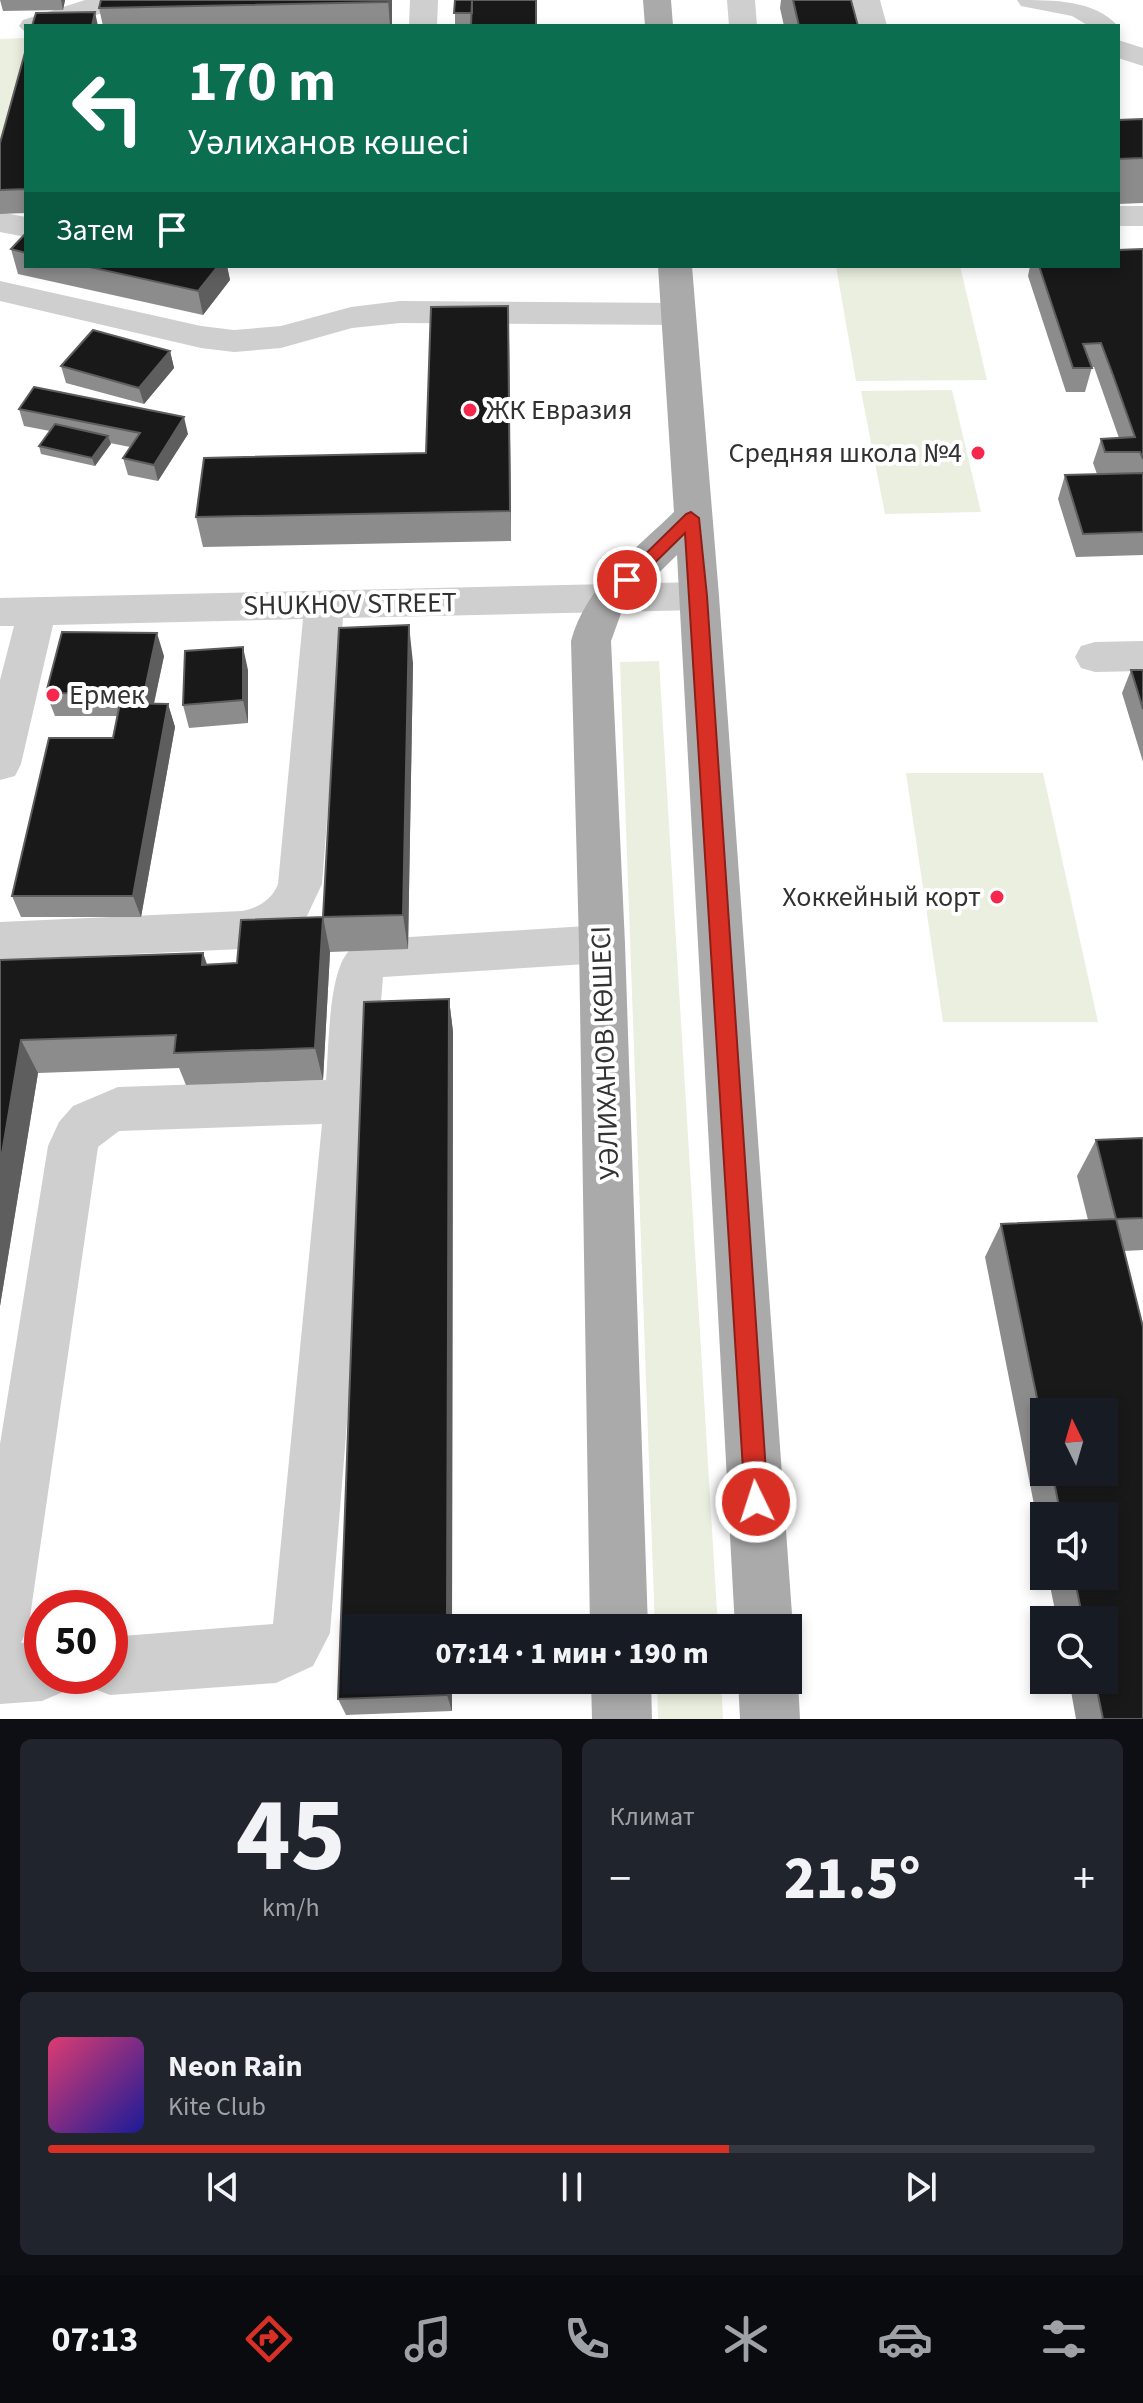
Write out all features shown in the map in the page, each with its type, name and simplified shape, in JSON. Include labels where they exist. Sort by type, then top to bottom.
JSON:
[{"type":"main road","points":[[657,0],[659,24]]},
{"type":"main road","points":[[675,268],[699,596],[763,1614]]},
{"type":"main road","name":"УӘЛИХАНОВ КӨШЕСІ","points":[[619,1614],[591,641],[596,621],[608,599],[691,518]]},
{"type":"main road","points":[[621,1694],[622,1719]]},
{"type":"main road","points":[[769,1694],[770,1719]]},
{"type":"street","points":[[39,24],[114,0]]},
{"type":"street","points":[[423,24],[424,0]]},
{"type":"street","points":[[741,0],[743,24]]},
{"type":"street","points":[[866,0],[872,24]]},
{"type":"street","points":[[1031,0],[1096,15],[1103,24]]},
{"type":"street","points":[[0,28],[24,27]]},
{"type":"street","points":[[1120,50],[1143,57]]},
{"type":"street","points":[[1120,216],[1143,216]]},
{"type":"street","points":[[0,222],[24,227]]},
{"type":"street","points":[[0,291],[201,337],[234,341],[281,337],[351,318],[400,312],[678,314]]},
{"type":"street","name":"SHUKHOV STREET","points":[[19,611],[699,596]]},
{"type":"street","points":[[0,941],[242,930],[267,926],[284,913],[295,900],[300,884],[324,604]]},
{"type":"street","points":[[0,764],[19,611]]},
{"type":"street","points":[[1095,657],[1143,656]]},
{"type":"street","points":[[128,1665],[271,1655],[286,1652],[296,1644],[301,1633],[360,974],[366,964],[378,958],[602,944]]},
{"type":"street","points":[[0,1624],[73,1146],[78,1133],[88,1121],[118,1109],[348,1101]]},
{"type":"street","points":[[0,1674],[24,1672]]},
{"type":"green space","points":[[24,38],[24,63],[0,141],[0,39]]},
{"type":"green space","points":[[836,268],[960,268],[987,380],[856,381]]},
{"type":"green space","points":[[952,390],[981,512],[885,514],[861,391]]},
{"type":"green space","points":[[659,661],[717,1614],[654,1614],[620,662]]},
{"type":"green space","name":"Хоккейный корт","points":[[906,773],[1043,773],[1098,1022],[943,1022]]},
{"type":"green space","points":[[657,1694],[722,1694],[723,1719],[658,1719]]},
{"type":"building","points":[[101,0],[388,0],[388,2],[99,8]]},
{"type":"building","points":[[455,0],[472,0],[472,13],[454,13]]},
{"type":"building","points":[[472,0],[536,0],[536,24],[471,24]]},
{"type":"building","points":[[793,0],[851,0],[857,24],[799,24]]},
{"type":"building","points":[[95,12],[92,24],[33,24],[36,13]]},
{"type":"building","points":[[24,56],[24,189],[0,190],[0,143]]},
{"type":"building","points":[[1143,119],[1143,158],[1120,159],[1120,120]]},
{"type":"building","points":[[24,235],[24,252],[11,249]]},
{"type":"building","points":[[1143,249],[1143,459],[1140,452],[1105,452],[1101,439],[1135,437],[1113,375],[1101,343],[1083,344],[1092,368],[1073,368],[1040,268],[1120,268],[1120,250]]},
{"type":"building","points":[[94,268],[216,268],[198,291]]},
{"type":"building","name":"ЖК Евразия","points":[[508,306],[510,511],[196,517],[204,458],[426,453],[431,307]]},
{"type":"building","points":[[93,330],[170,351],[139,388],[61,366]]},
{"type":"building","points":[[34,387],[184,417],[154,465],[123,458],[140,433],[19,409]]},
{"type":"building","points":[[55,424],[108,436],[92,458],[39,446]]},
{"type":"building","points":[[1143,473],[1143,532],[1083,534],[1065,475]]},
{"type":"building","points":[[409,625],[403,915],[323,917],[339,628]]},
{"type":"building","points":[[62,632],[157,633],[144,694],[46,693]]},
{"type":"building","points":[[243,647],[243,700],[183,705],[185,651]]},
{"type":"building","points":[[1131,670],[1143,670],[1143,709]]},
{"type":"building","points":[[120,703],[168,704],[133,896],[12,896],[49,738],[113,738]]},
{"type":"building","points":[[323,917],[315,1048],[174,1053],[176,1035],[21,1040],[0,1165],[0,960],[203,953],[202,965],[237,963],[241,920]]},
{"type":"building","points":[[449,999],[447,1614],[342,1614],[342,1694],[447,1695],[338,1699],[364,1002]]},
{"type":"building","points":[[1143,1138],[1143,1218],[1116,1219],[1096,1140]]},
{"type":"building","points":[[1116,1219],[1143,1327],[1143,1719],[1103,1719],[1098,1694],[1118,1694],[1118,1606],[1080,1606],[1077,1590],[1118,1590],[1118,1502],[1058,1502],[1055,1486],[1118,1486],[1118,1398],[1037,1398],[1001,1224]]},
{"type":"place","name":"ЖК Евразия","points":[[470,410]]},
{"type":"place","name":"Средняя школа №4","points":[[978,453]]},
{"type":"place","name":"Ермек","points":[[53,695]]},
{"type":"place","name":"Хоккейный корт","points":[[997,897]]},
{"type":"route","points":[[627,580],[691,518],[699,596],[756,1502]]}]
